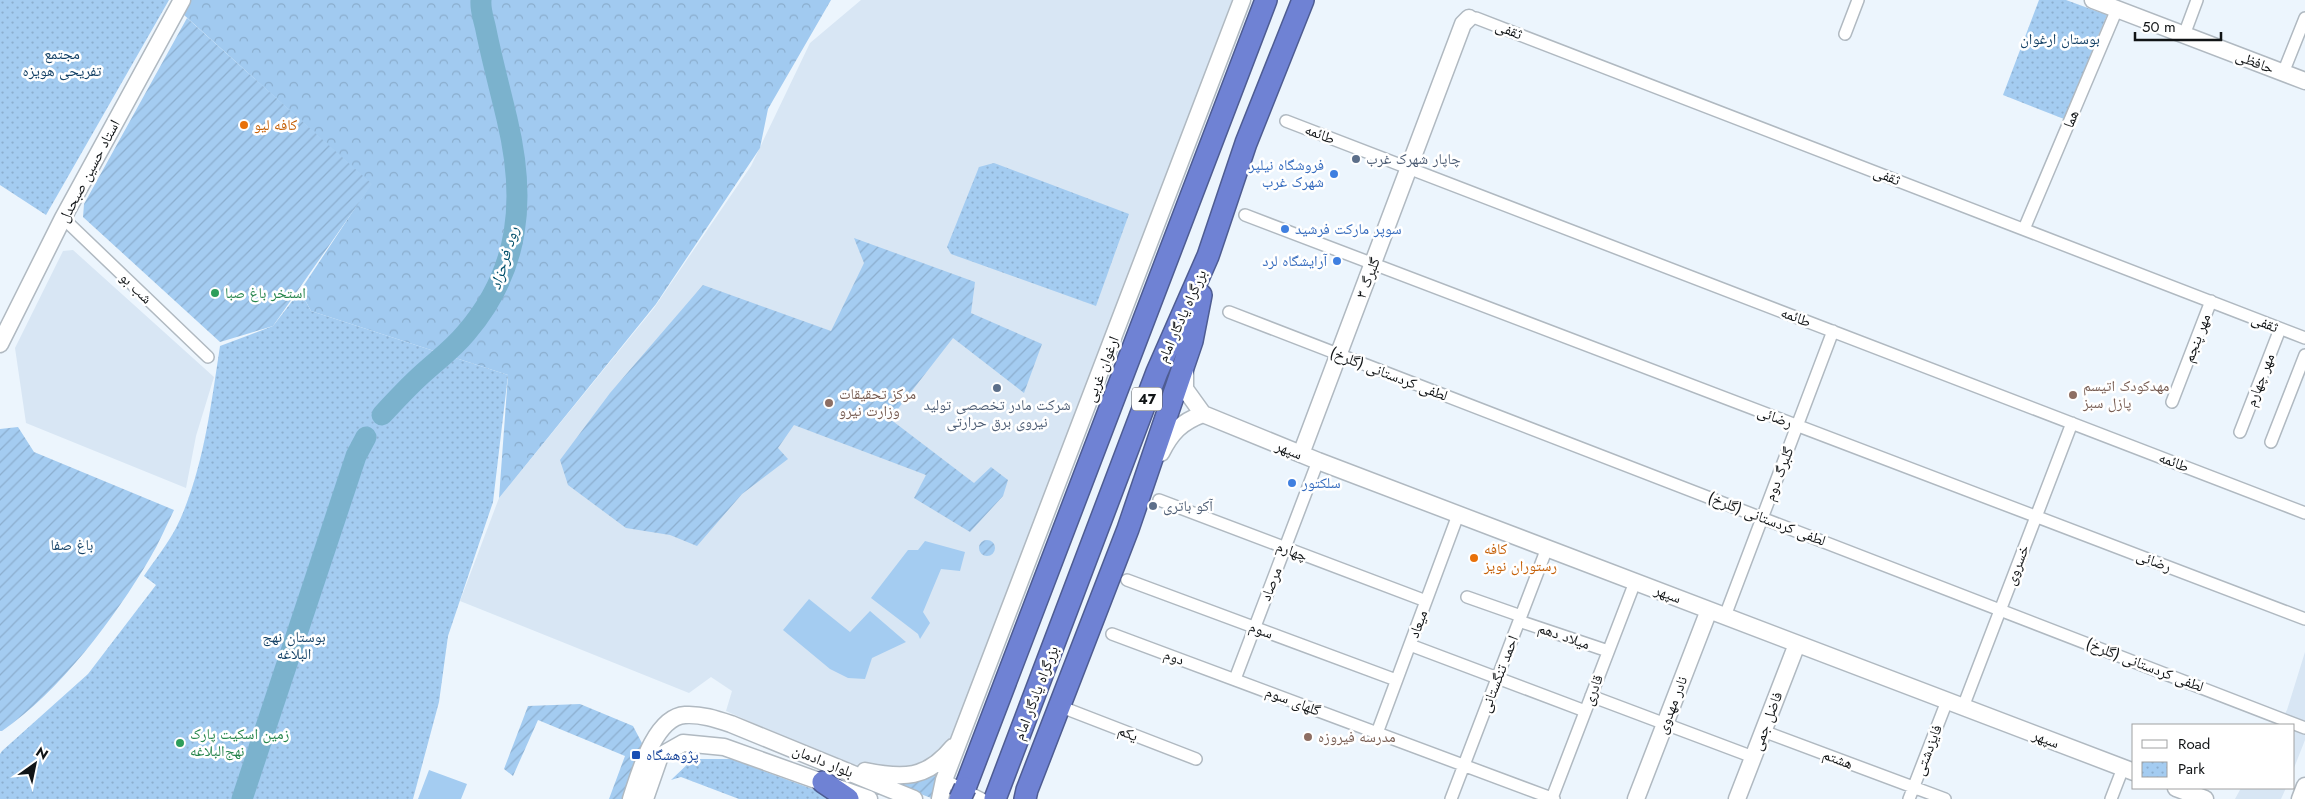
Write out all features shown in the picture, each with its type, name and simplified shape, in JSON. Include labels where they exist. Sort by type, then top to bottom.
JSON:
[{"type":"highway","name":"47","points":[[969,796],[1266,0]]},
{"type":"highway","name":"بزرگراه یادگار امام","points":[[995,799],[1157,372],[1208,256],[1246,143],[1303,0]]},
{"type":"highway","points":[[1025,799],[1059,706],[1150,496],[1192,341],[1208,256]]},
{"type":"highway","points":[[827,773],[848,799]]},
{"type":"street","name":"استاد حسین صبحدل","points":[[0,344],[63,218],[182,0]]},
{"type":"street","name":"ارغوان غربی","points":[[940,799],[944,780],[1242,0]]},
{"type":"street","points":[[1845,34],[1858,0]]},
{"type":"street","name":"حافظی","points":[[2093,0],[2305,81]]},
{"type":"street","points":[[2184,35],[2197,0]]},
{"type":"street","name":"هما","points":[[2024,230],[2117,9]]},
{"type":"street","name":"ثقفی","points":[[1469,18],[1476,18],[2305,338]]},
{"type":"street","name":"گلبرگ ۳","points":[[1301,454],[1463,24],[1469,18]]},
{"type":"street","points":[[2282,73],[2305,18]]},
{"type":"street","name":"طائمه","points":[[1286,121],[2305,513]]},
{"type":"street","name":"رضائی","points":[[1246,215],[2305,619]]},
{"type":"street","name":"شب بو","points":[[63,218],[208,357]]},
{"type":"street","name":"مهر پنجم","points":[[2172,402],[2211,301]]},
{"type":"street","name":"لطفی کردستانی (گلرخ)","points":[[1229,312],[2295,724]]},
{"type":"street","name":"مهر چهارم","points":[[2240,432],[2280,329]]},
{"type":"street","name":"گلبرگ دوم","points":[[1725,616],[1833,331]]},
{"type":"street","name":"سپهر","points":[[1192,341],[1184,381],[1188,396],[1203,414],[1318,462],[2128,770]]},
{"type":"street","points":[[2272,442],[2305,355]]},
{"type":"street","points":[[1150,496],[1164,447],[1177,427],[1186,420],[1203,414]]},
{"type":"street","name":"خسروی","points":[[1963,707],[2072,423]]},
{"type":"street","name":"مرصاد","points":[[1235,679],[1318,462]]},
{"type":"street","name":"چهارم","points":[[1150,496],[1426,601]]},
{"type":"street","name":"میعاد","points":[[1377,733],[1458,515]]},
{"type":"street","name":"احمد تنگستانی","points":[[1451,799],[1547,548]]},
{"type":"street","name":"سوم","points":[[1127,580],[1396,680]]},
{"type":"street","name":"قادری","points":[[1553,799],[1634,582]]},
{"type":"street","name":"میلاد دهم","points":[[1468,597],[1608,651]]},
{"type":"street","name":"نادر مهدوی","points":[[1636,799],[1709,610]]},
{"type":"street","name":"دوم","points":[[1112,634],[1235,679]]},
{"type":"street","name":"فاضل جمی","points":[[1737,799],[1797,644]]},
{"type":"street","points":[[1410,645],[1585,711]]},
{"type":"street","name":"گلهای سوم","points":[[1235,679],[1553,799]]},
{"type":"street","points":[[1591,696],[1665,722],[1753,757]]},
{"type":"street","name":"فایزدشتی","points":[[1909,799],[1947,701]]},
{"type":"street","name":"یکم","points":[[1059,706],[1196,759]]},
{"type":"street","name":"بلوار دادمان","points":[[631,799],[648,746],[667,724],[683,714],[707,716],[731,724],[827,773],[869,799]]},
{"type":"street","points":[[724,747],[731,724]]},
{"type":"street","name":"هشتم","points":[[1763,731],[1945,799]]},
{"type":"street","name":"ارغوان غربی","points":[[827,773],[916,774],[938,763],[960,738]]},
{"type":"street","name":"بلوار دادمان","points":[[645,799],[660,756],[683,743],[724,747],[827,773],[914,799]]},
{"type":"street","points":[[2111,799],[2128,770]]},
{"type":"street","points":[[944,780],[969,796]]},
{"type":"street","points":[[2300,799],[2305,786]]},
{"type":"street","points":[[2179,789],[2205,799]]},
{"type":"shaded area","name":"مرکز تحقیقات وزارت نیرو","points":[[861,0],[1232,0],[973,693],[955,738],[926,767],[872,769],[835,759],[726,711],[732,691],[711,677],[689,693],[460,601],[499,498],[654,308],[751,166],[810,43]]},
{"type":"shaded area","points":[[73,250],[214,377],[196,436],[186,488],[26,423],[15,348],[63,251]]},
{"type":"shaded area","points":[[2305,652],[2305,740],[2295,765],[2295,724],[2279,724],[2287,710]]},
{"type":"shaded area","points":[[2240,789],[2286,789],[2281,799],[2235,799]]},
{"type":"green space","name":"مجتمع تفریحی هویزه","points":[[0,0],[169,0],[46,215],[0,185]]},
{"type":"green space","points":[[191,0],[831,0],[768,109],[760,148],[656,304],[499,498],[508,375],[311,311],[300,291],[371,184],[184,15]]},
{"type":"green space","name":"بوستان ارغوان","points":[[2039,0],[2066,0],[2107,15],[2064,119],[2003,95]]},
{"type":"green space","points":[[187,18],[372,184],[273,326],[220,342],[83,217],[84,204]]},
{"type":"green space","points":[[994,163],[1129,214],[1096,306],[951,254],[947,247],[979,167]]},
{"type":"green space","points":[[854,238],[975,282],[971,313],[1042,344],[1024,393],[953,338],[890,419],[974,483],[991,467],[1008,480],[1003,496],[970,532],[914,498],[926,475],[794,425],[778,448],[788,459],[742,494],[697,546],[670,535],[626,528],[568,485],[560,460],[610,393],[703,285],[831,331],[864,263]]},
{"type":"green space","name":"بوستان نهج البلاغه","points":[[300,291],[311,311],[508,375],[493,502],[448,636],[439,702],[413,799],[0,799],[0,754],[2,751],[88,674],[156,585],[144,576],[176,528],[193,485],[205,439],[220,346],[273,326]]},
{"type":"green space","name":"باغ صفا","points":[[18,427],[34,452],[174,510],[150,558],[103,629],[65,675],[44,696],[23,715],[0,731],[0,429]]},
{"type":"green space","points":[[987,540],[995,548],[987,556],[979,548]]},
{"type":"green space","points":[[925,541],[965,552],[960,571],[941,569],[923,612],[930,623],[920,639],[918,634],[871,598],[908,550],[918,550]]},
{"type":"green space","points":[[809,599],[850,632],[870,611],[906,642],[872,658],[865,679],[848,678],[830,669],[783,630]]},
{"type":"green space","points":[[580,704],[633,726],[643,745],[626,799],[609,799],[625,756],[538,720],[513,776],[504,769],[528,706]]},
{"type":"green space","points":[[693,759],[731,759],[829,795],[834,799],[739,799],[681,777],[671,780]]},
{"type":"green space","points":[[941,764],[934,799],[874,777]]},
{"type":"green space","points":[[429,770],[467,784],[461,799],[418,799]]},
{"type":"waterway","name":"رود فرحزاد","points":[[382,415],[409,386],[466,333],[484,309],[498,284],[508,258],[514,232],[517,205],[513,148],[482,15],[481,0]]},
{"type":"waterway","name":"رود فرحزاد","points":[[242,799],[356,456],[366,437]]},
{"type":"place","name":"کافه لیو","points":[[244,125]]},
{"type":"place","name":"چاپار شهرک غرب","points":[[1356,159]]},
{"type":"place","name":"فروشگاه نیلپر شهرک غرب","points":[[1334,174]]},
{"type":"place","name":"سوپر مارکت فرشید","points":[[1285,229]]},
{"type":"place","name":"آرایشگاه لرد","points":[[1337,261]]},
{"type":"place","name":"استخر باغ صبا","points":[[215,293]]},
{"type":"place","name":"شرکت مادر تخصصی تولید نیروی برق حرارتی","points":[[997,388]]},
{"type":"place","name":"مهدکودک اتیسم پازل سبز","points":[[2073,395]]},
{"type":"place","name":"مرکز تحقیقات وزارت نیرو","points":[[829,403]]},
{"type":"place","name":"سلکتور","points":[[1292,483]]},
{"type":"place","name":"آکو باتری","points":[[1153,506]]},
{"type":"place","name":"کافه رستوران نویز","points":[[1474,558]]},
{"type":"place","name":"مدرسه فیروزه","points":[[1308,737]]},
{"type":"place","name":"زمین اسکیت پارک نهج‌البلاغه","points":[[180,743]]},
{"type":"place","name":"پژوهشگاه","points":[[636,755]]}]
